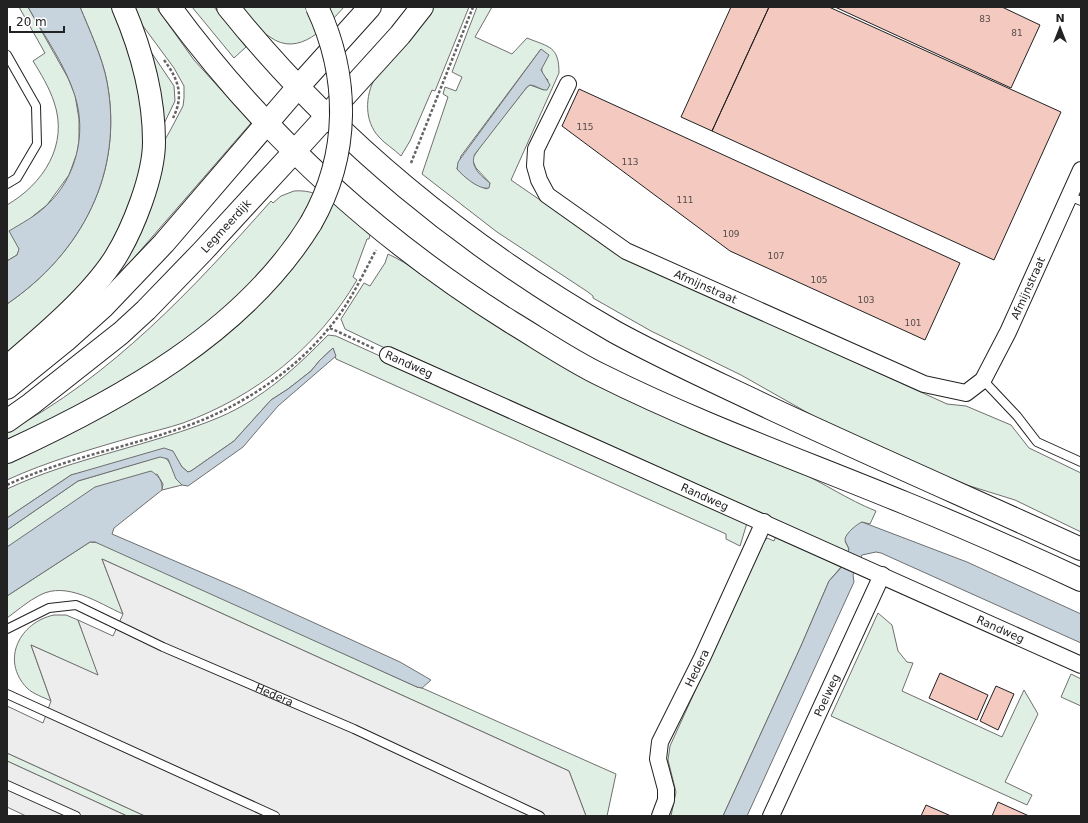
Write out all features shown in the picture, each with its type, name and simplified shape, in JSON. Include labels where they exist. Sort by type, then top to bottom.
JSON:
[{"type":"main road","points":[[7,367],[37,342],[93,286],[115,258],[134,224],[145,190],[154,143],[152,112],[144,68],[133,31],[123,7]]},
{"type":"main road","points":[[170,7],[215,65],[266,124],[294,152],[374,225],[468,295],[599,374],[701,421],[908,504],[1081,580]]},
{"type":"main road","points":[[228,7],[298,87],[353,142],[460,231],[553,294],[617,333],[813,428],[1081,549]]},
{"type":"main road","points":[[7,452],[75,420],[114,398],[183,353],[255,293],[296,246],[311,223],[333,174],[341,135],[341,96],[337,66],[330,38],[317,7]]},
{"type":"main road","points":[[7,388],[65,341],[104,306],[164,243],[298,87],[370,7]]},
{"type":"main road","name":"Legmeerdijk","points":[[7,421],[115,338],[146,310],[203,251],[294,152],[400,35],[422,7]]},
{"type":"street","name":"Afmijnstraat","points":[[568,84],[536,149],[535,166],[539,180],[547,195],[626,251],[924,384],[966,393],[983,380],[1008,332],[1075,199],[1081,170]]},
{"type":"street","name":"Randweg","points":[[388,355],[1081,665]]},
{"type":"street","name":"Hedera","points":[[660,816],[666,800],[666,789],[658,759],[660,742],[702,658],[764,522]]},
{"type":"street","name":"Poelweg","points":[[770,816],[876,572]]},
{"type":"lane","points":[[7,55],[36,106],[37,144],[17,178],[7,184]]},
{"type":"lane","points":[[983,380],[1017,416],[1037,442],[1081,462]]},
{"type":"lane","name":"Hedera","points":[[7,629],[49,608],[76,605],[163,647],[354,729],[540,816]]},
{"type":"lane","points":[[7,694],[275,816]]},
{"type":"lane","points":[[7,785],[76,816]]},
{"type":"path","points":[[411,163],[473,7]]},
{"type":"path","points":[[7,484],[77,457],[178,428],[224,410],[272,381],[302,357],[330,328],[360,281],[377,247]]},
{"type":"path","name":"Randweg","points":[[330,328],[388,355]]},
{"type":"green space","points":[[19,7],[28,7],[68,78],[75,95],[79,119],[79,141],[77,153],[69,175],[47,205],[33,216],[17,255],[7,261],[7,205],[32,186],[42,175],[50,162],[58,133],[58,118],[54,102],[33,61],[45,53]]},
{"type":"green space","points":[[80,7],[116,7],[145,104],[142,179],[110,253],[7,364],[7,304],[34,284],[57,260],[76,235],[92,208],[103,178],[109,147],[111,115],[107,82],[99,54]]},
{"type":"green space","points":[[129,7],[156,7],[194,60],[251,123],[101,294],[158,152],[183,106],[184,98],[184,86],[174,68]]},
{"type":"green space","points":[[192,7],[214,7],[246,47],[234,58]]},
{"type":"green space","points":[[239,7],[305,7],[307,12],[316,7],[344,7],[320,31],[301,42],[291,44],[281,43],[270,37]]},
{"type":"green space","points":[[431,7],[469,7],[435,91],[432,90],[410,141],[401,156],[381,140],[374,131],[369,116],[369,93],[375,78]]},
{"type":"green space","points":[[477,7],[492,7],[475,37],[512,54],[527,38],[547,46],[555,52],[559,64],[559,73],[511,180],[620,255],[947,404],[966,406],[1011,425],[1029,448],[1081,473],[1081,532],[1015,500],[957,482],[824,422],[741,375],[651,331],[593,298],[593,296],[588,292],[497,232],[422,174],[448,97],[443,94],[445,87],[456,91],[462,77],[452,72]],"holes":[[[541,49],[542,74],[548,80],[544,90],[530,85],[527,87],[484,141],[472,159],[476,168],[490,183],[487,189],[471,181],[457,169],[461,156]]]},
{"type":"green space","points":[[141,37],[174,86],[175,101],[160,132]]},
{"type":"green space","points":[[294,191],[306,191],[326,199],[345,212],[370,235],[369,239],[367,239],[353,277],[357,280],[341,305],[304,348],[260,384],[210,412],[177,425],[54,461],[7,480],[7,457],[115,403],[259,279],[169,355],[7,445],[7,432],[45,410],[82,385],[116,358],[181,298],[271,201],[273,203],[281,196]]},
{"type":"green space","points":[[388,254],[411,267],[506,332],[574,371],[668,417],[797,471],[876,511],[870,524],[862,522],[845,541],[849,549],[848,552],[391,347],[389,350],[345,329],[341,319],[364,283],[370,286],[385,263]]},
{"type":"green space","points":[[328,335],[336,336],[747,523],[740,546],[726,539],[726,534],[336,359],[333,348],[311,371],[271,400],[234,441],[191,471],[188,472],[182,467],[172,451],[71,475],[7,518],[7,489],[59,468],[167,436],[194,427],[235,410],[264,392],[278,381],[304,359]]},
{"type":"green space","points":[[162,456],[171,465],[182,485],[162,490],[163,484],[157,474],[7,547],[7,530],[78,481]]},
{"type":"green space","points":[[776,536],[841,567],[829,581],[801,646],[723,816],[671,816],[676,792],[668,760],[670,746],[761,546],[767,538],[774,541]]},
{"type":"green space","points":[[90,542],[102,543],[417,687],[616,774],[607,816],[586,816],[569,771],[102,559],[123,614],[82,595],[72,592],[50,591],[27,603],[7,618],[7,596]]},
{"type":"green space","points":[[878,613],[892,625],[898,651],[907,662],[913,663],[902,691],[1002,737],[1024,690],[1038,714],[1005,782],[1032,795],[1027,805],[831,716]]},
{"type":"green space","points":[[54,615],[66,615],[78,620],[99,676],[31,645],[51,701],[35,694],[27,688],[19,677],[15,666],[15,654],[23,634],[32,625],[42,619]]},
{"type":"green space","points":[[1071,674],[1081,679],[1081,706],[1061,697]]},
{"type":"green space","points":[[7,753],[145,816],[127,816],[7,761]]},
{"type":"shaded area","points":[[28,7],[80,7],[99,54],[107,82],[111,115],[109,147],[103,178],[92,208],[76,235],[57,260],[34,284],[7,304],[7,261],[17,255],[19,249],[9,231],[38,213],[57,194],[72,169],[79,140],[80,125],[78,110],[71,85],[60,62]]},
{"type":"shaded area","points":[[541,49],[549,55],[541,70],[550,85],[547,90],[543,90],[532,85],[527,87],[475,154],[475,167],[490,183],[489,188],[476,185],[457,169],[458,162]]},
{"type":"shaded area","points":[[333,348],[336,356],[278,406],[243,447],[188,486],[182,485],[176,479],[168,459],[160,457],[78,481],[7,530],[7,518],[71,475],[164,448],[173,451],[182,467],[188,472],[191,471],[234,441],[271,400],[311,371]]},
{"type":"shaded area","points":[[151,471],[160,479],[162,490],[114,528],[112,534],[240,589],[400,662],[431,680],[422,688],[417,687],[95,542],[90,542],[7,596],[7,547],[95,487]]},
{"type":"shaded area","points":[[862,522],[967,562],[1081,614],[1081,643],[881,553],[876,552],[862,555],[853,575],[854,582],[747,816],[723,816],[801,646],[829,581],[840,569],[849,549],[845,540],[847,534]]},
{"type":"shaded area","points":[[102,559],[569,771],[586,816],[145,816],[7,753],[7,706],[43,723],[51,701],[31,645],[98,675],[78,620],[113,636],[123,614]]},
{"type":"shaded area","points":[[7,761],[127,816],[26,816],[7,807]]},
{"type":"building","points":[[731,7],[769,7],[712,131],[681,117]]},
{"type":"building","points":[[769,7],[829,7],[1061,112],[994,260],[712,131]]},
{"type":"building","points":[[835,7],[1002,7],[1040,25],[1011,88]]},
{"type":"building","points":[[579,89],[960,263],[925,340],[730,251],[562,126]]},
{"type":"building","points":[[940,673],[988,695],[977,720],[929,698]]},
{"type":"building","points":[[996,686],[1014,694],[998,730],[980,721]]},
{"type":"building","points":[[998,802],[1029,816],[992,816]]},
{"type":"building","points":[[926,805],[951,816],[921,816]]}]
